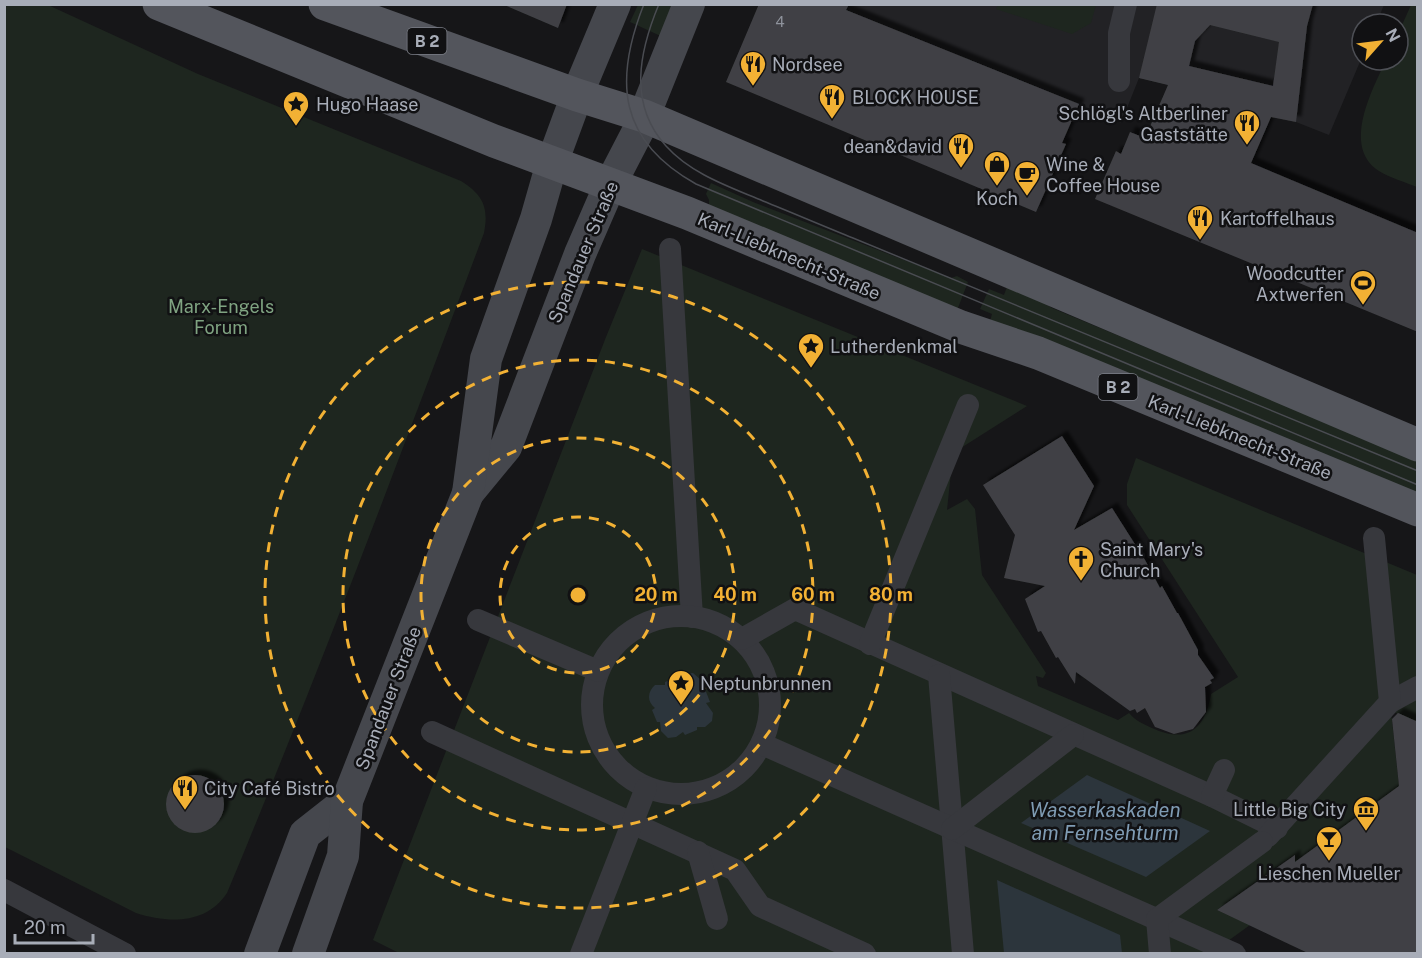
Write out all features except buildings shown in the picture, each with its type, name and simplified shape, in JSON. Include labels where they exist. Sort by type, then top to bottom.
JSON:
[{"type":"main road","name":"Karl-Liebknecht-Straße","points":[[159,4],[552,163],[687,213],[961,327],[1038,353],[1418,510]]},
{"type":"main road","name":"B 2","points":[[325,4],[644,116],[1418,445]]},
{"type":"main road","name":"Spandauer Straße","points":[[308,954],[343,856],[348,801],[468,493],[486,359],[536,219],[552,163],[577,94],[615,4]]},
{"type":"main road","name":"Spandauer Straße","points":[[468,493],[506,447],[580,254],[610,185],[644,116],[689,4]]},
{"type":"main road","points":[[260,954],[305,834],[348,801]]},
{"type":"street","points":[[1119,81],[1119,33],[1126,4]]},
{"type":"street","points":[[670,249],[692,616]]},
{"type":"street","points":[[870,644],[968,405]]},
{"type":"street","points":[[1374,538],[1390,702]]},
{"type":"street","points":[[742,639],[795,609],[1212,796],[1269,835]]},
{"type":"street","points":[[669,616],[692,616],[727,628],[742,639],[756,657],[766,677],[770,700],[769,722],[762,744],[750,763],[733,779],[713,789],[691,795],[668,794],[646,788],[617,768],[598,739],[593,723],[591,705],[593,688],[598,671],[609,651],[626,634],[646,623],[669,616]]},
{"type":"street","points":[[478,620],[598,671]]},
{"type":"street","points":[[939,675],[963,954]]},
{"type":"street","points":[[1157,919],[1269,835],[1390,702],[1418,687]]},
{"type":"street","points":[[432,732],[735,870],[760,906],[865,954]]},
{"type":"street","points":[[952,829],[1073,735]]},
{"type":"street","points":[[762,744],[1235,954]]},
{"type":"street","points":[[1212,796],[1224,770]]},
{"type":"street","points":[[581,954],[646,788]]},
{"type":"street","points":[[698,852],[717,920]]},
{"type":"street","points":[[4,890],[125,954]]},
{"type":"street","points":[[1157,919],[1160,954]]},
{"type":"shaded area","points":[[849,4],[1384,5],[1381,12],[1350,12],[1350,72],[1356,72],[1329,135],[1296,122],[1261,115],[1262,107],[1139,78],[1121,123],[846,11]]},
{"type":"green space","points":[[998,4],[1096,5],[1091,23],[1072,34],[996,9]]},
{"type":"green space","name":"Marx-Engels Forum","points":[[4,5],[48,5],[198,74],[461,181],[475,191],[485,209],[484,233],[453,316],[326,647],[227,893],[208,911],[186,919],[161,919],[136,913],[5,847]]},
{"type":"green space","points":[[638,5],[678,5],[665,38],[630,22]]},
{"type":"green space","points":[[1411,5],[1418,5],[1417,187],[1379,171],[1368,160],[1362,147],[1361,133],[1368,101],[1380,72],[1410,72],[1410,12],[1408,12]]},
{"type":"green space","points":[[711,183],[753,202],[951,278],[957,276],[968,282],[956,313],[709,209],[706,194]]},
{"type":"green space","points":[[642,249],[1027,406],[953,453],[947,510],[967,499],[975,509],[982,575],[1046,673],[1043,678],[1036,676],[1038,686],[1118,720],[1129,713],[1137,720],[1164,733],[1184,734],[1199,725],[1211,694],[1238,677],[1127,505],[1127,484],[1136,458],[1417,575],[1417,722],[1391,711],[1399,786],[1295,862],[1294,855],[1217,910],[1250,925],[1221,946],[1222,953],[401,954],[373,940]]},
{"type":"green space","points":[[1008,284],[1032,295],[1052,308],[1417,460],[1417,498],[989,325],[992,314],[980,309],[989,289],[1004,295]]},
{"type":"water","name":"Neptunbrunnen","points":[[693,673],[701,680],[702,690],[705,689],[710,702],[706,703],[713,713],[712,721],[705,727],[697,727],[697,730],[685,735],[683,732],[676,737],[668,738],[661,731],[660,722],[657,722],[652,710],[655,708],[649,700],[650,691],[655,685],[665,685],[665,682],[677,677],[678,680],[684,674]]},
{"type":"water","name":"Wasserkaskaden am Fernsehturm","points":[[1087,775],[1210,831],[1146,877],[1021,823]]},
{"type":"water","name":"Wasserkaskaden am Fernsehturm","points":[[997,880],[1120,935],[1122,953],[1004,953]]},
{"type":"tram line","points":[[644,4],[628,59],[627,84],[630,107],[638,129],[651,149],[670,167],[696,184],[1418,485]]},
{"type":"tram line","points":[[659,4],[642,59],[642,95],[646,113],[654,130],[666,146],[699,172],[994,297],[1418,471]]},
{"type":"place","name":"Nordsee","points":[[753,87]]},
{"type":"place","name":"BLOCK HOUSE","points":[[832,120]]},
{"type":"place","name":"Hugo Haase","points":[[296,127]]},
{"type":"place","name":"Schlögl's Altberliner Gaststätte","points":[[1247,146]]},
{"type":"place","name":"dean&david","points":[[961,169]]},
{"type":"place","name":"Koch","points":[[997,187]]},
{"type":"place","name":"Wine & Coffee House","points":[[1027,197]]},
{"type":"place","name":"Kartoffelhaus","points":[[1200,241]]},
{"type":"place","name":"Woodcutter Axtwerfen","points":[[1363,306]]},
{"type":"place","name":"Lutherdenkmal","points":[[811,369]]},
{"type":"place","name":"Saint Mary's Church","points":[[1081,582]]},
{"type":"place","name":"Neptunbrunnen","points":[[681,706]]},
{"type":"place","name":"City Café Bistro","points":[[185,811]]},
{"type":"place","name":"Little Big City","points":[[1366,832]]},
{"type":"place","name":"Lieschen Mueller","points":[[1329,862]]}]
